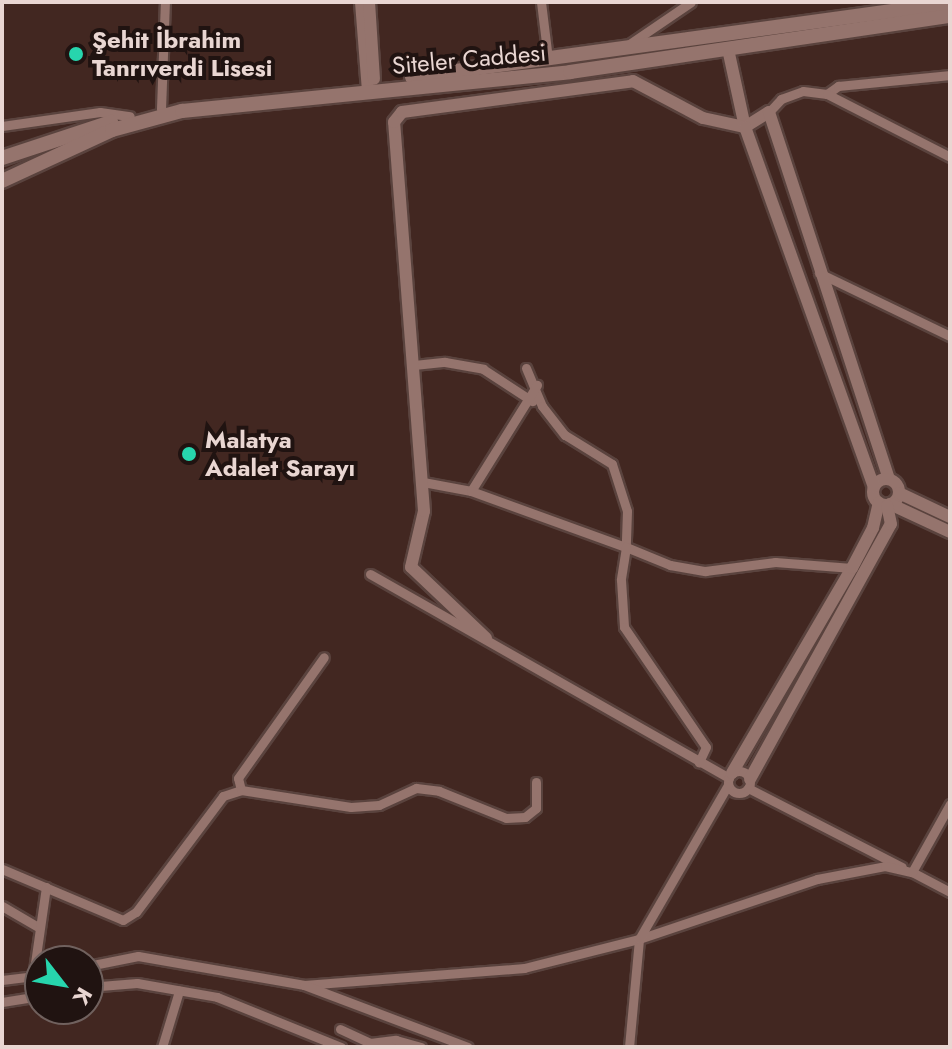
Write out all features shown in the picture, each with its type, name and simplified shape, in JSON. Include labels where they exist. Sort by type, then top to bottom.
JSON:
[{"type":"main road","name":"Siteler Caddesi","points":[[2,181],[112,130],[182,111],[371,87],[950,3]]},
{"type":"main road","name":"Siteler Caddesi","points":[[2,158],[130,116],[161,109],[371,87],[570,72],[950,16]]},
{"type":"street","points":[[161,109],[165,2]]},
{"type":"street","points":[[361,2],[371,87]]},
{"type":"street","points":[[369,2],[371,87]]},
{"type":"street","points":[[541,2],[548,59]]},
{"type":"street","points":[[621,50],[691,2]]},
{"type":"street","points":[[728,49],[745,127],[874,487],[889,501],[950,532]]},
{"type":"street","points":[[827,94],[838,86],[950,75]]},
{"type":"street","points":[[486,638],[411,567],[424,527],[394,122],[402,112],[633,81],[703,118],[745,127],[769,112],[781,99],[803,91],[827,94],[950,157]]},
{"type":"street","points":[[2,126],[100,112],[130,116]]},
{"type":"street","points":[[370,574],[730,779],[739,793],[749,784],[891,524],[889,479],[819,273],[769,112]]},
{"type":"street","points":[[819,273],[950,336]]},
{"type":"street","points":[[414,365],[445,362],[483,369],[542,406],[565,435],[612,464],[627,511],[621,580],[624,627],[706,747],[699,762]]},
{"type":"street","points":[[526,368],[537,385],[542,406]]},
{"type":"street","points":[[471,491],[537,385]]},
{"type":"street","points":[[874,487],[889,479]]},
{"type":"street","points":[[423,482],[471,491],[670,565],[705,571],[775,562],[852,568]]},
{"type":"street","points":[[889,501],[950,517]]},
{"type":"street","points":[[629,1047],[639,939],[889,501]]},
{"type":"street","points":[[241,790],[238,778],[324,657]]},
{"type":"street","points":[[730,779],[742,772],[749,784],[950,892]]},
{"type":"street","points":[[2,869],[123,920],[130,918],[223,796],[241,790],[351,807],[379,805],[416,788],[439,791],[506,818],[525,817],[536,808],[536,782]]},
{"type":"street","points":[[912,872],[950,804]]},
{"type":"street","points":[[304,985],[524,968],[639,939],[817,879],[885,866],[912,872]]},
{"type":"street","points":[[38,945],[46,887]]},
{"type":"street","points":[[2,906],[38,927]]},
{"type":"street","points":[[104,963],[138,956],[304,985],[468,1047]]},
{"type":"street","points":[[2,980],[24,977]]},
{"type":"street","points":[[104,986],[137,983],[217,997],[341,1047]]},
{"type":"street","points":[[162,1047],[179,991]]},
{"type":"street","points":[[2,1002],[24,999]]},
{"type":"street","points":[[340,1029],[370,1043],[396,1040],[421,1047]]},
{"type":"place","name":"Şehit İbrahim Tanrıverdi Lisesi","points":[[76,54]]},
{"type":"place","name":"Malatya Adalet Sarayı","points":[[189,454]]}]
